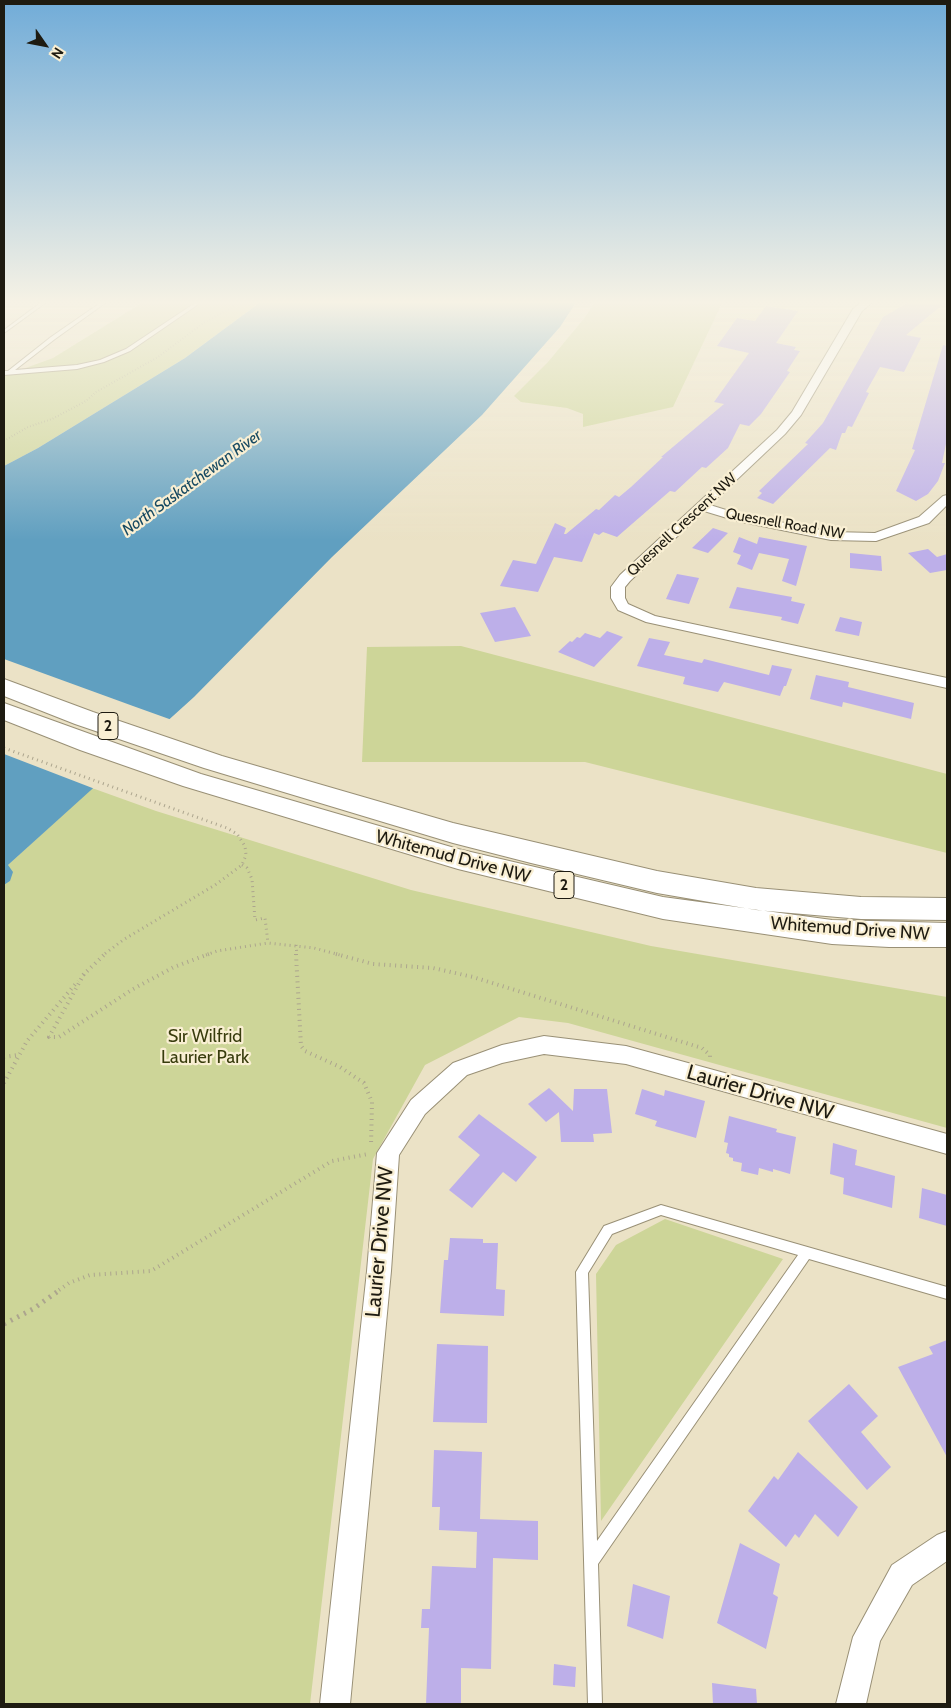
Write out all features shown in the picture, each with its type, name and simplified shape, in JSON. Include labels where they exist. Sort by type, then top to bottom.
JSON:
[{"type":"highway","name":"Whitemud Drive NW","points":[[4,687],[84,718],[213,762],[461,835],[657,882],[712,893],[813,905],[861,908],[947,909]]},
{"type":"highway","name":"Whitemud Drive NW","points":[[4,711],[89,744],[192,780],[370,835],[458,859],[663,908],[728,919],[832,932],[889,935],[947,935]]},
{"type":"street","name":"Quesnell Crescent NW","points":[[816,381],[797,413],[781,432],[621,582],[617,592],[618,598],[623,608],[658,621],[947,683]]},
{"type":"street","name":"Quesnell Road NW","points":[[702,507],[737,517],[831,536],[876,537],[924,520],[947,499]]},
{"type":"street","name":"Laurier Drive NW","points":[[335,1704],[379,1271],[388,1153],[418,1107],[460,1069],[502,1054],[544,1045],[626,1055],[947,1144]]},
{"type":"street","points":[[851,1704],[867,1637],[902,1576],[947,1545]]},
{"type":"lane","points":[[595,1704],[582,1272],[608,1230],[661,1210],[947,1293]]},
{"type":"lane","points":[[590,1563],[807,1252]]},
{"type":"path","points":[[4,441],[86,401],[96,392],[116,381]]},
{"type":"path","points":[[4,748],[227,828],[237,834],[245,846],[246,855],[242,865],[215,885],[123,940],[102,956],[84,974],[18,1055],[4,1083]]},
{"type":"path","points":[[242,865],[247,868],[252,879],[256,920],[265,918],[268,943]]},
{"type":"path","points":[[84,974],[49,1034],[49,1038],[59,1037],[133,989],[174,967],[217,951],[268,943],[296,945],[373,964],[433,968],[473,977],[702,1048],[710,1054],[708,1077]]},
{"type":"path","points":[[4,1324],[33,1309],[69,1283],[90,1275],[151,1271],[332,1161],[371,1154],[372,1102],[364,1083],[340,1067],[305,1051],[301,1046],[296,945]]},
{"type":"path","points":[[4,1057],[18,1055]]},
{"type":"green space","points":[[4,381],[148,381],[38,448],[4,466]]},
{"type":"green space","points":[[529,381],[685,381],[673,407],[583,427],[583,414],[567,408],[521,402],[514,396]]},
{"type":"green space","points":[[461,646],[947,774],[947,853],[585,762],[362,762],[367,647]]},
{"type":"green space","name":"Sir Wilfrid Laurier Park","points":[[92,788],[156,811],[411,890],[651,946],[947,997],[947,1128],[568,1023],[519,1017],[425,1065],[373,1159],[310,1704],[4,1704],[4,885],[10,881],[8,865]]},
{"type":"green space","points":[[665,1219],[783,1259],[601,1521],[596,1274],[616,1245]]},
{"type":"water","name":"North Saskatchewan River","points":[[148,381],[512,381],[482,415],[332,557],[194,697],[8,865],[13,872],[10,881],[4,885],[4,466],[38,448]]},
{"type":"pier","points":[[4,659],[172,720],[95,789],[4,754]]},
{"type":"building","points":[[729,381],[784,381],[761,414],[749,426],[740,424],[728,448],[706,468],[702,467],[675,492],[670,491],[617,537],[603,532],[599,535],[594,533],[582,562],[554,557],[538,592],[500,586],[513,560],[536,564],[555,523],[566,528],[564,534],[566,534],[596,509],[599,510],[615,495],[619,497],[663,457],[661,457],[724,404],[714,402]]},
{"type":"building","points":[[847,381],[872,381],[866,392],[869,393],[852,427],[848,426],[845,433],[842,433],[836,450],[830,448],[773,504],[757,498],[762,493],[759,491],[808,444],[805,443],[823,423]]},
{"type":"building","points":[[932,381],[947,381],[947,439],[942,463],[945,463],[938,481],[928,494],[916,501],[896,491],[915,450],[912,449]]},
{"type":"building","points":[[713,528],[728,533],[708,553],[692,548]]},
{"type":"building","points":[[739,537],[757,544],[759,537],[807,546],[796,586],[782,581],[789,559],[759,553],[752,570],[737,564],[741,555],[733,552]]},
{"type":"building","points":[[928,549],[937,557],[947,554],[947,570],[930,573],[908,553]]},
{"type":"building","points":[[850,553],[881,556],[882,571],[850,568]]},
{"type":"building","points":[[677,574],[699,578],[689,604],[666,599]]},
{"type":"building","points":[[737,587],[792,597],[791,601],[805,604],[798,624],[781,620],[782,617],[729,608]]},
{"type":"building","points":[[515,607],[531,636],[495,642],[480,613]]},
{"type":"building","points":[[840,617],[862,622],[859,636],[835,631]]},
{"type":"building","points":[[607,631],[623,637],[594,667],[558,652],[570,641],[572,642],[577,637],[580,638],[585,633],[600,638]]},
{"type":"building","points":[[649,638],[670,642],[664,655],[702,663],[704,659],[769,675],[772,665],[792,669],[780,696],[724,682],[718,692],[683,684],[685,677],[637,666]]},
{"type":"building","points":[[816,675],[849,682],[848,687],[914,703],[911,719],[843,702],[842,707],[810,699]]},
{"type":"building","points":[[549,1088],[573,1111],[574,1089],[607,1089],[612,1133],[593,1134],[594,1142],[561,1142],[559,1112],[546,1122],[528,1104]]},
{"type":"building","points":[[642,1089],[664,1096],[665,1090],[705,1101],[696,1138],[655,1126],[657,1121],[635,1114]]},
{"type":"building","points":[[479,1114],[537,1157],[516,1182],[503,1172],[472,1208],[449,1190],[480,1155],[458,1137]]},
{"type":"building","points":[[729,1116],[777,1129],[776,1132],[796,1137],[790,1174],[773,1169],[773,1172],[759,1168],[758,1175],[741,1171],[742,1163],[733,1161],[733,1158],[729,1157],[729,1154],[726,1153],[728,1143],[724,1142]]},
{"type":"building","points":[[833,1143],[857,1150],[855,1165],[895,1176],[892,1208],[843,1194],[844,1178],[830,1174]]},
{"type":"building","points":[[922,1188],[947,1195],[947,1226],[919,1218]]},
{"type":"building","points":[[450,1238],[483,1239],[483,1243],[498,1243],[496,1289],[505,1290],[504,1316],[440,1313],[444,1260],[448,1260]]},
{"type":"building","points":[[947,1340],[947,1457],[898,1367],[933,1354],[929,1347]]},
{"type":"building","points":[[437,1344],[488,1346],[487,1423],[433,1422]]},
{"type":"building","points":[[849,1384],[878,1416],[861,1432],[891,1467],[867,1490],[808,1421]]},
{"type":"building","points":[[434,1450],[482,1452],[480,1519],[538,1521],[538,1560],[493,1558],[491,1669],[461,1668],[461,1704],[426,1704],[429,1628],[421,1628],[422,1609],[430,1609],[432,1566],[476,1568],[477,1532],[439,1530],[440,1507],[432,1507]]},
{"type":"building","points":[[798,1452],[858,1507],[838,1537],[815,1514],[799,1538],[795,1534],[786,1547],[748,1511],[774,1476],[778,1480]]},
{"type":"building","points":[[740,1543],[780,1564],[773,1594],[778,1597],[766,1649],[717,1623]]},
{"type":"building","points":[[633,1584],[670,1596],[663,1639],[627,1626]]},
{"type":"building","points":[[554,1664],[576,1667],[575,1687],[553,1685]]},
{"type":"building","points":[[712,1683],[756,1689],[757,1704],[713,1704]]}]
